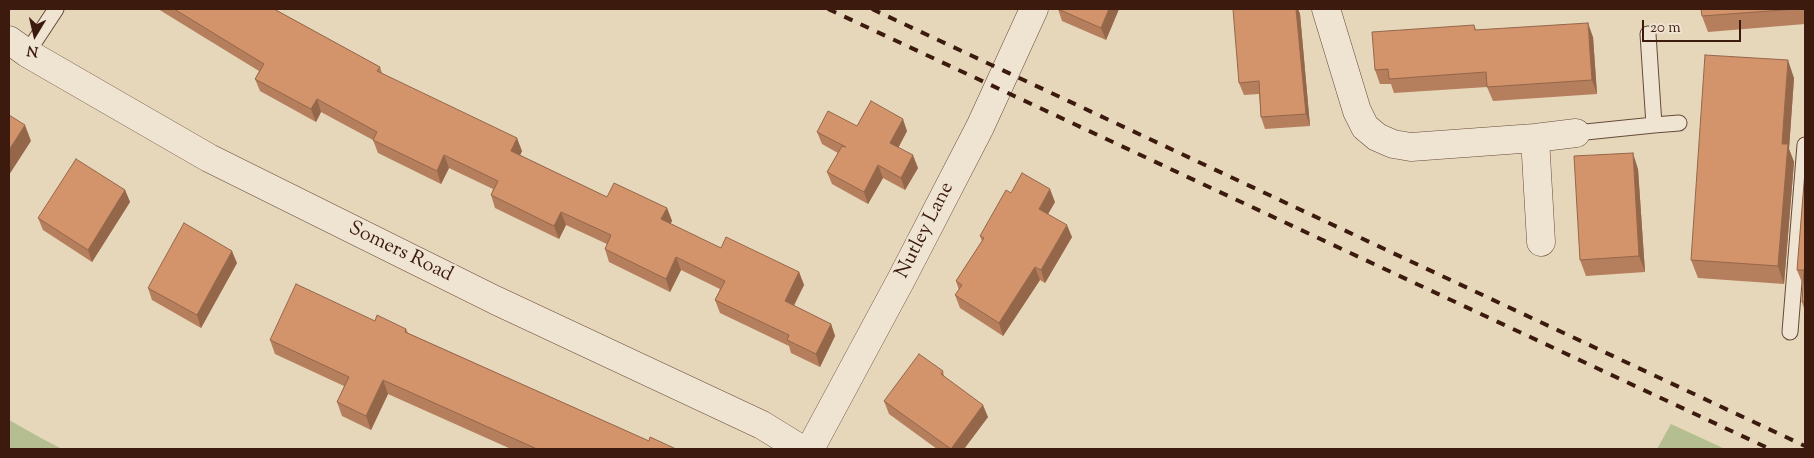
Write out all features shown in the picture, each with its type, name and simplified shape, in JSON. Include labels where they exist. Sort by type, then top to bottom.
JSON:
[{"type":"street","name":"Nutley Lane","points":[[810,449],[902,278],[980,127],[1034,9]]},
{"type":"street","points":[[1326,9],[1357,111],[1365,128],[1377,137],[1393,144],[1411,146],[1535,138],[1576,133]]},
{"type":"street","name":"Somers Road","points":[[18,46],[218,163],[495,300],[762,425],[801,449]]},
{"type":"street","points":[[1535,138],[1541,242]]},
{"type":"lane","points":[[18,46],[56,9]]},
{"type":"lane","points":[[1648,34],[1654,125]]},
{"type":"lane","points":[[1576,133],[1679,123]]},
{"type":"lane","points":[[1790,332],[1805,145]]},
{"type":"green space","points":[[9,420],[39,437],[62,449],[9,449]]},
{"type":"green space","points":[[1671,424],[1725,449],[1657,449]]},
{"type":"building","points":[[174,9],[274,9],[380,67],[377,71],[517,138],[511,151],[607,197],[614,183],[667,208],[661,219],[721,248],[726,237],[799,272],[785,301],[831,324],[816,354],[787,340],[789,335],[715,300],[725,281],[676,257],[666,279],[605,249],[611,235],[561,212],[554,226],[491,195],[498,181],[444,155],[437,171],[373,140],[377,132],[317,99],[311,109],[255,79],[264,64]]},
{"type":"building","points":[[1058,9],[1109,9],[1101,28]]},
{"type":"building","points":[[1233,9],[1296,9],[1306,114],[1261,117],[1259,81],[1239,83]]},
{"type":"building","points":[[1701,9],[1796,9],[1702,16]]},
{"type":"building","points":[[1588,23],[1592,80],[1487,87],[1486,72],[1389,79],[1388,69],[1375,70],[1372,32],[1474,25],[1475,30]]},
{"type":"building","points":[[1705,55],[1788,60],[1782,144],[1788,144],[1778,266],[1691,260]]},
{"type":"building","points":[[871,101],[903,119],[890,143],[913,155],[901,178],[878,165],[864,192],[827,172],[842,146],[846,147],[817,132],[828,111],[857,126]]},
{"type":"building","points":[[9,115],[25,125],[9,150]]},
{"type":"building","points":[[1633,153],[1639,256],[1580,260],[1574,156]]},
{"type":"building","points":[[76,159],[125,190],[88,250],[38,218]]},
{"type":"building","points":[[1805,171],[1805,302],[1802,302],[1804,270],[1797,270]]},
{"type":"building","points":[[1022,173],[1050,189],[1039,209],[1067,225],[1041,270],[1035,267],[999,323],[955,295],[962,285],[956,281],[984,238],[980,236],[1006,190],[1011,193]]},
{"type":"building","points":[[184,223],[232,251],[197,315],[148,288]]},
{"type":"building","points":[[296,284],[375,321],[377,315],[406,329],[405,332],[649,441],[650,437],[676,449],[537,449],[383,380],[366,416],[337,402],[349,377],[270,340]]},
{"type":"building","points":[[919,354],[943,371],[941,374],[983,405],[951,449],[884,401]]},
{"type":"railway","points":[[828,9],[1770,449]]},
{"type":"railway","points":[[872,9],[1805,446]]}]
